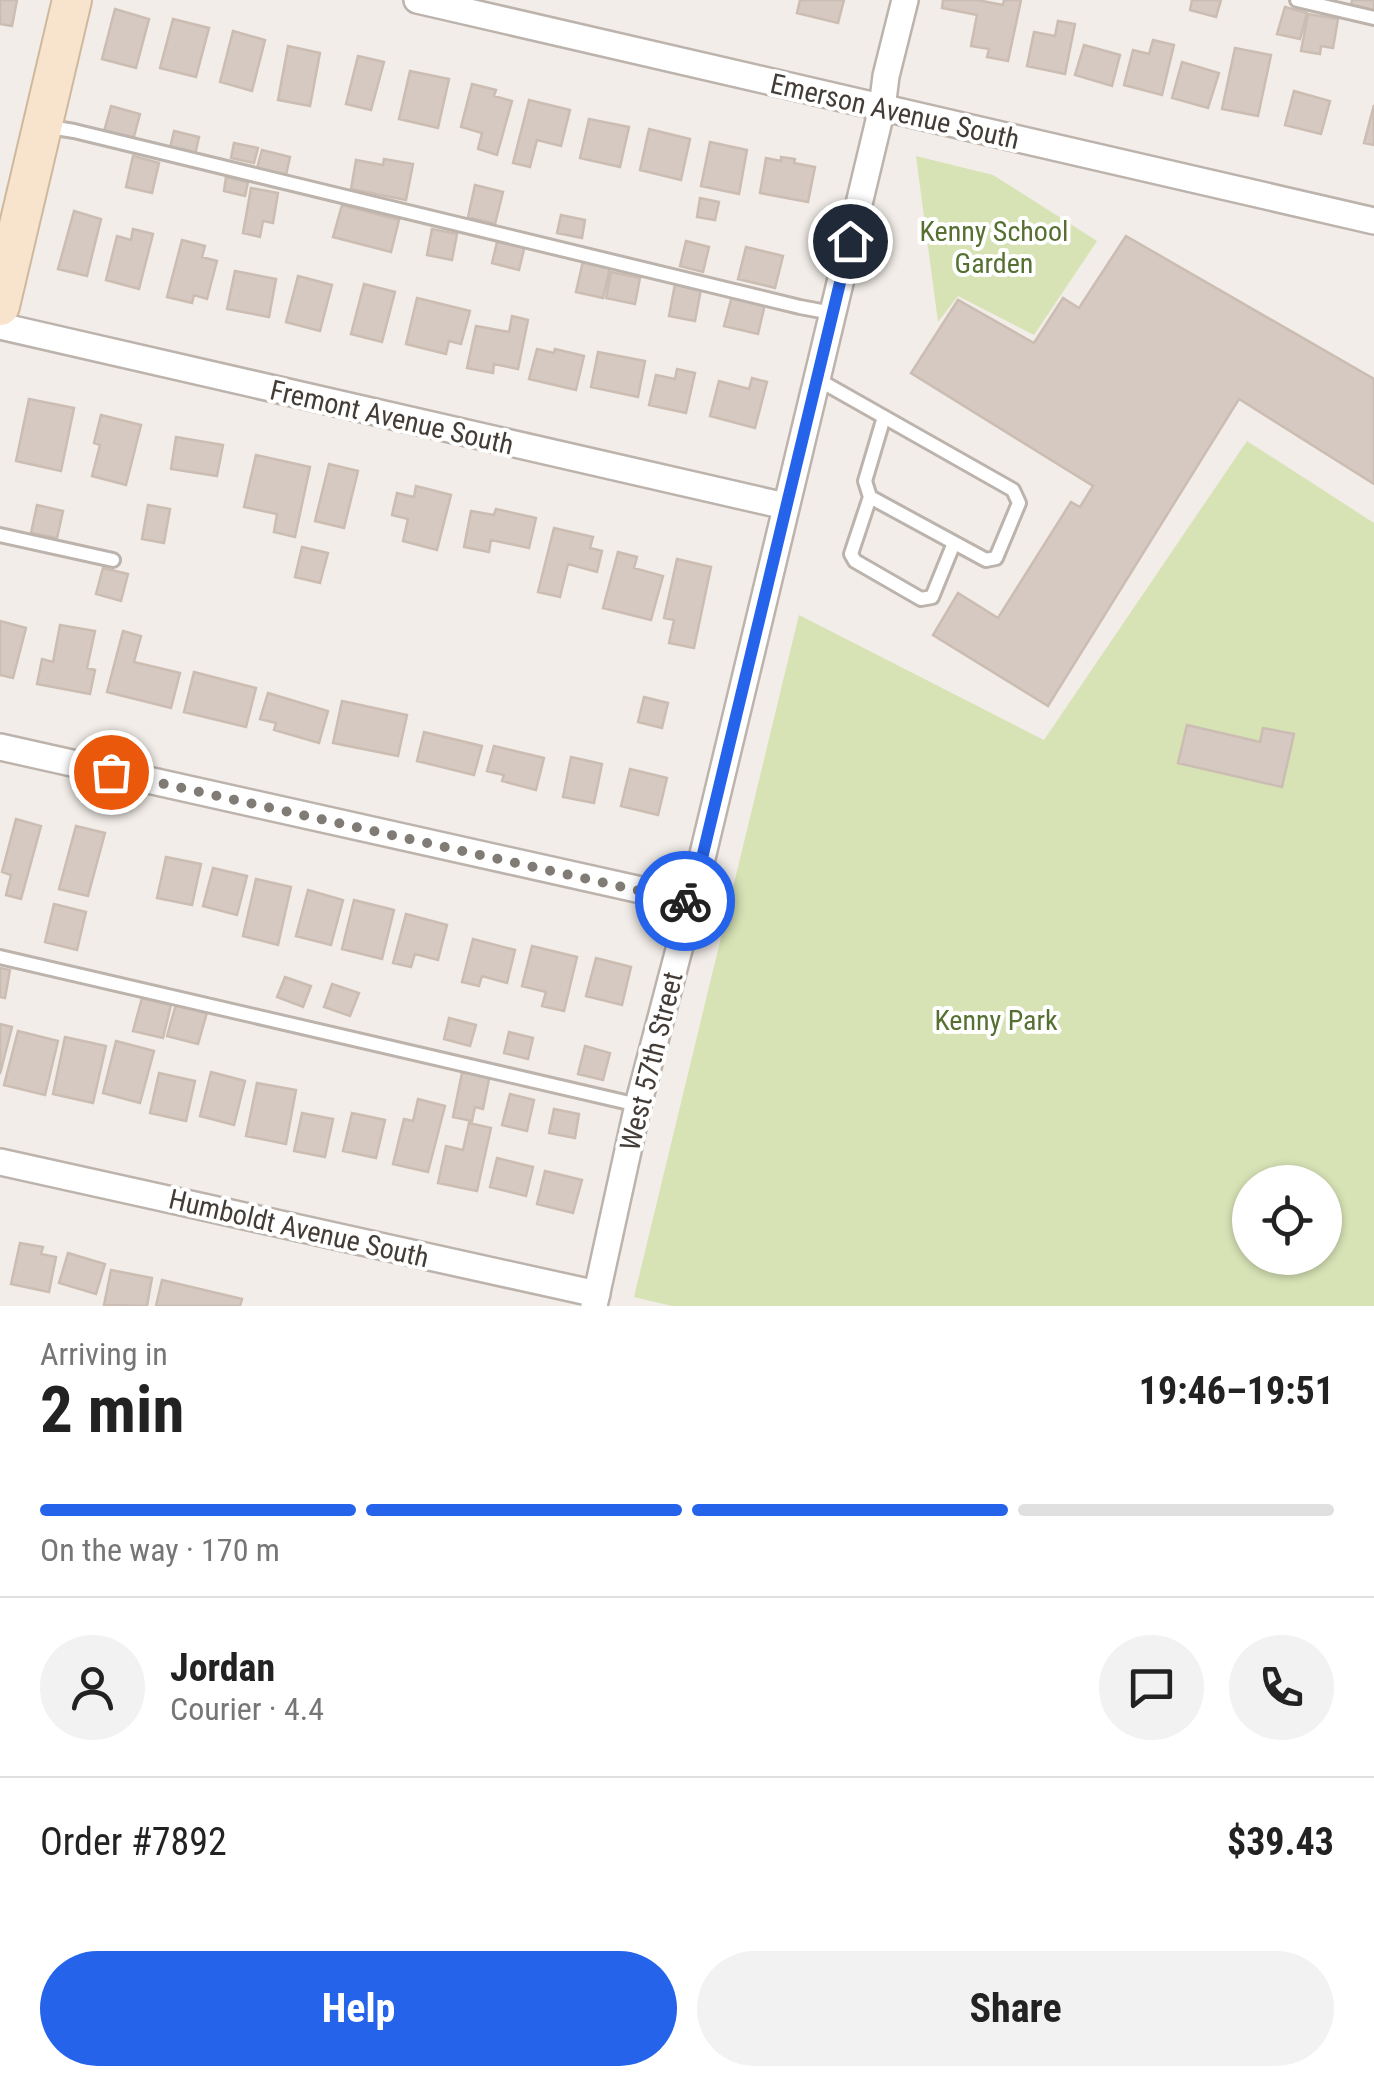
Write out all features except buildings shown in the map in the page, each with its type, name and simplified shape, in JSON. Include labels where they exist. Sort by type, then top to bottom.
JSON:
[{"type":"street","points":[[0,306],[72,0]]},
{"type":"street","name":"Emerson Avenue South","points":[[417,0],[1374,221]]},
{"type":"street","name":"West 57th Street","points":[[596,1300],[638,1105],[691,904],[905,0]]},
{"type":"street","name":"Fremont Avenue South","points":[[0,326],[785,506]]},
{"type":"street","points":[[0,747],[691,904]]},
{"type":"street","name":"Humboldt Avenue South","points":[[0,1162],[596,1300]]},
{"type":"lane","points":[[1298,0],[1374,18]]},
{"type":"lane","points":[[42,126],[832,313]]},
{"type":"lane","points":[[817,379],[1012,490],[1019,503],[996,558],[986,560],[870,497]]},
{"type":"lane","points":[[884,417],[865,481],[870,497],[851,554],[855,561],[921,598],[932,597],[954,543]]},
{"type":"lane","points":[[0,535],[113,560]]},
{"type":"lane","points":[[0,956],[638,1105]]},
{"type":"green space","name":"Kenny School Garden","points":[[916,156],[993,175],[1097,241],[1034,335],[958,296],[938,322]]},
{"type":"green space","name":"Kenny Park","points":[[1247,441],[1374,523],[1374,1306],[672,1306],[634,1297],[799,615],[1044,740]]},
{"type":"way so far","points":[[111,772],[685,901]]},
{"type":"route","points":[[685,901],[691,904],[850,241]]}]
